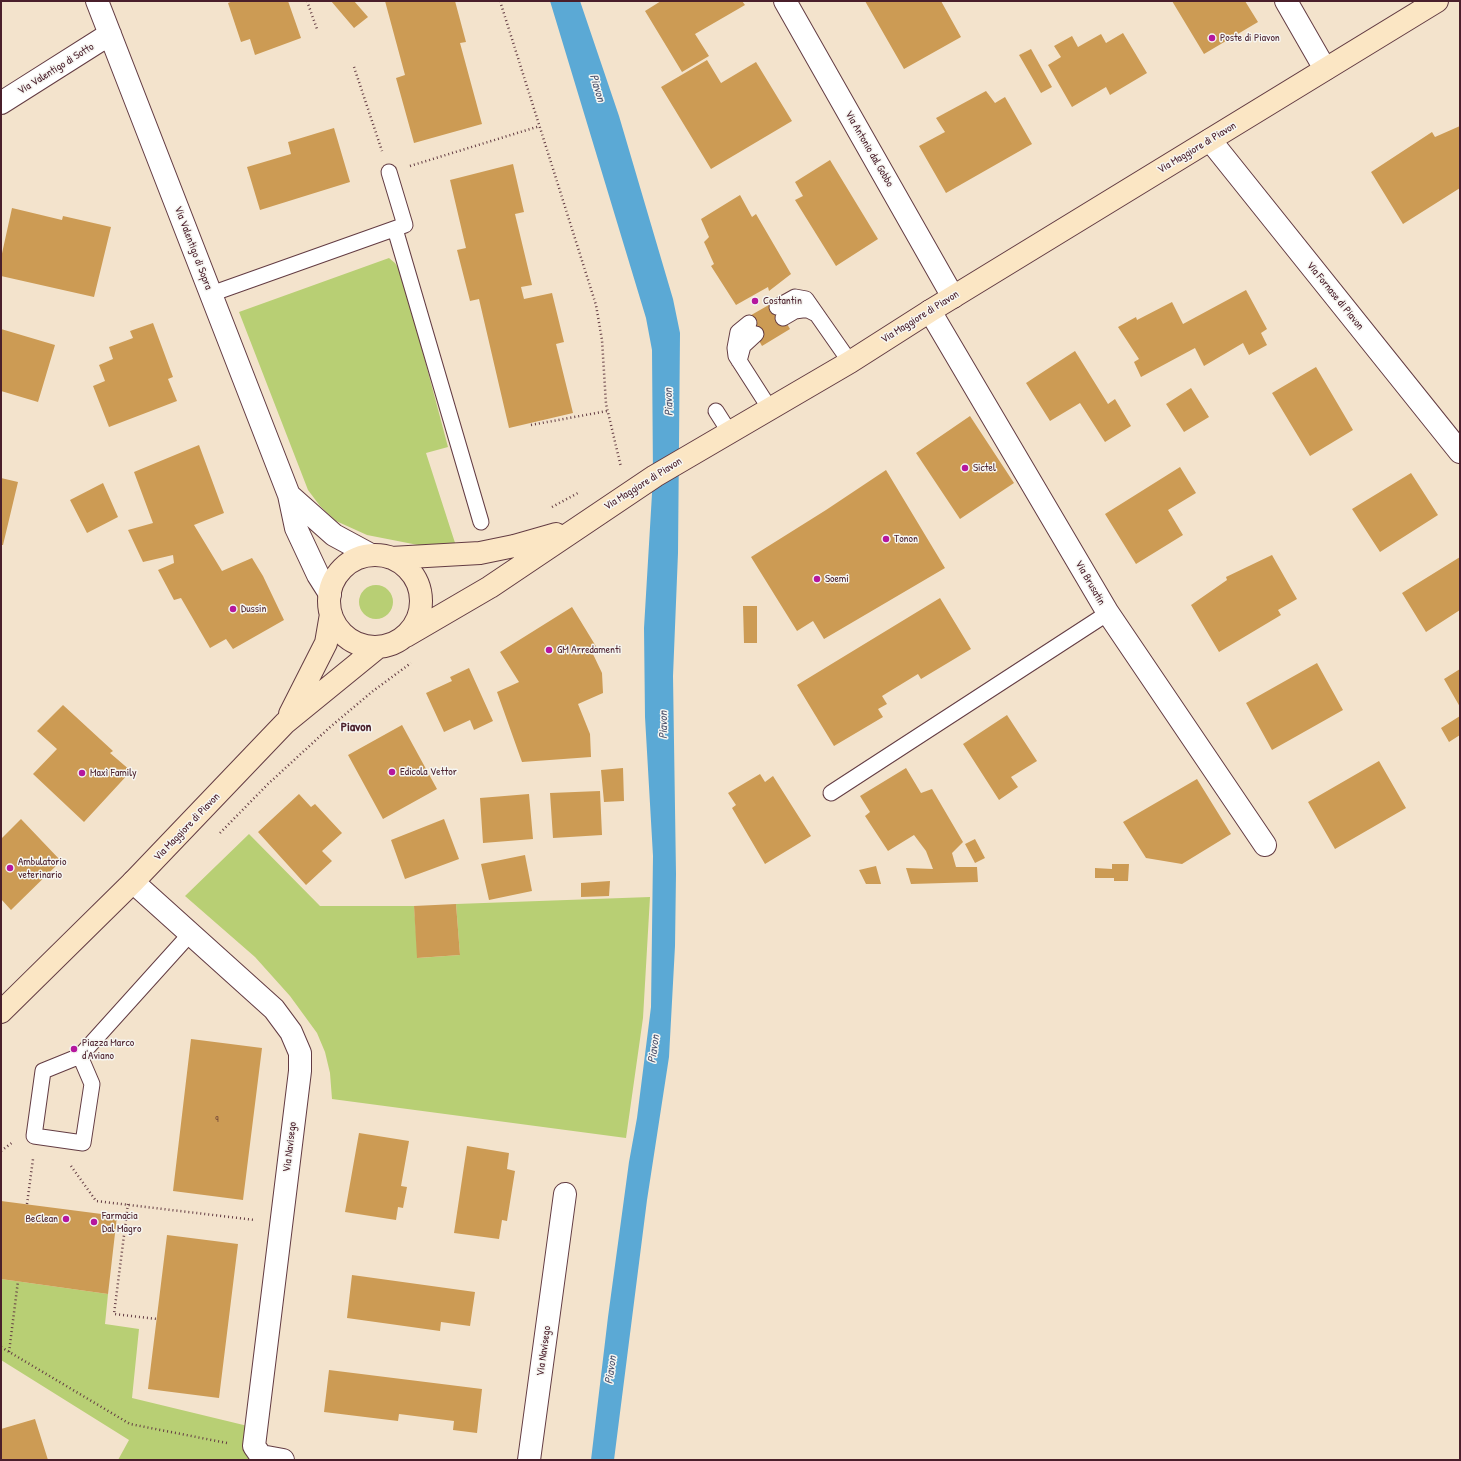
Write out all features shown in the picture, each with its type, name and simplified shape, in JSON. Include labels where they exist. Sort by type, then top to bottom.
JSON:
[{"type":"main road","name":"Via Maggiore di Piavon","points":[[1,1012],[134,882],[285,723],[377,648],[392,644],[490,587],[584,522],[689,455],[730,433],[850,362],[930,311],[1437,1]]},
{"type":"main road","points":[[285,723],[326,643],[335,580],[344,567],[356,559],[480,553],[548,537],[584,522]]},
{"type":"main road","name":"Via Maggiore di Piavon","points":[[381,557],[404,566],[415,578],[420,592],[421,608],[416,623],[406,636]]},
{"type":"main road","points":[[331,604],[338,628],[348,638],[362,645],[377,648]]},
{"type":"street","name":"Via Valentigo di Sopra","points":[[97,1],[289,495],[296,528],[331,604]]},
{"type":"street","name":"Via Antonio dal Gobbo","points":[[785,1],[953,297]]},
{"type":"street","points":[[1286,1],[1325,69]]},
{"type":"street","name":"Via Valentigo di Sotto","points":[[1,103],[110,34]]},
{"type":"street","name":"Via Fornase di Piavon","points":[[1210,140],[1460,452]]},
{"type":"street","name":"Via Brusatin","points":[[930,311],[1108,613],[1265,845]]},
{"type":"street","name":"Via Valentigo di Sopra","points":[[289,495],[334,535],[381,557]]},
{"type":"street","name":"Via Navisego","points":[[134,882],[274,1009],[291,1032],[300,1053],[300,1071],[255,1449]]},
{"type":"street","name":"Via Navisego","points":[[529,1460],[565,1194]]},
{"type":"street","points":[[255,1449],[261,1456],[283,1460]]},
{"type":"lane","points":[[211,294],[405,225],[389,172]]},
{"type":"lane","points":[[395,229],[481,522]]},
{"type":"lane","points":[[780,313],[796,297],[806,299],[850,362]]},
{"type":"lane","points":[[752,329],[743,346],[739,362],[770,409]]},
{"type":"lane","points":[[716,411],[730,433]]},
{"type":"lane","points":[[831,793],[1108,613]]},
{"type":"lane","points":[[80,1056],[92,1084],[83,1143],[34,1136],[43,1071],[80,1056],[190,934]]},
{"type":"path","points":[[307,1],[317,29]]},
{"type":"path","points":[[500,1],[596,305],[602,340],[607,411],[622,468]]},
{"type":"path","points":[[354,68],[389,172],[540,126]]},
{"type":"path","points":[[531,424],[607,411]]},
{"type":"path","points":[[615,473],[627,464]]},
{"type":"path","points":[[548,509],[582,491]]},
{"type":"path","points":[[215,838],[268,784],[329,728],[373,691],[415,660]]},
{"type":"path","points":[[27,1204],[36,1136]]},
{"type":"path","points":[[53,1139],[96,1201],[281,1224]]},
{"type":"path","points":[[128,1204],[114,1314],[157,1319]]},
{"type":"path","points":[[9,1352],[18,1281]]},
{"type":"path","points":[[1,1347],[130,1424],[255,1449]]},
{"type":"green space","points":[[389,258],[395,263],[402,274],[448,447],[426,453],[457,549],[418,545],[367,535],[336,521],[320,506],[308,490],[239,312]]},
{"type":"green space","points":[[373,585],[379,585],[383,586],[390,592],[393,602],[392,609],[386,616],[379,619],[373,619],[369,618],[362,612],[359,605],[359,599],[360,595],[366,588]]},
{"type":"green space","points":[[249,834],[320,906],[414,906],[418,958],[460,955],[456,904],[650,897],[643,1018],[626,1138],[332,1099],[330,1073],[325,1052],[317,1033],[290,996],[255,957],[185,896]]},
{"type":"green space","points":[[1,1279],[108,1294],[105,1324],[139,1329],[132,1398],[256,1428],[254,1460],[118,1460],[129,1440],[1,1360]]},
{"type":"water","points":[[550,1],[580,1],[619,116],[673,299],[680,333],[678,553],[673,676],[676,874],[675,946],[669,1057],[647,1200],[614,1460],[591,1460],[608,1317],[629,1162],[637,1118],[651,1007],[653,856],[645,717],[644,628],[653,477],[652,350],[646,318]]},
{"type":"building","points":[[233,1],[288,1],[301,38],[255,55],[250,39],[241,42],[228,3]]},
{"type":"building","points":[[331,1],[354,1],[368,17],[354,28]]},
{"type":"building","points":[[385,1],[455,1],[466,42],[460,43],[482,124],[414,143],[396,78],[405,75]]},
{"type":"building","points":[[661,1],[742,1],[745,5],[695,34],[709,56],[682,72],[645,11]]},
{"type":"building","points":[[865,1],[941,1],[961,37],[904,69]]},
{"type":"building","name":"Poste di Piavon","points":[[1172,1],[1245,1],[1258,22],[1204,54]]},
{"type":"building","points":[[1123,33],[1147,73],[1110,95],[1106,87],[1072,107],[1048,65],[1061,57],[1054,46],[1072,36],[1078,47],[1101,34],[1106,43]]},
{"type":"building","points":[[1031,49],[1052,87],[1041,93],[1019,55]]},
{"type":"building","points":[[707,60],[721,83],[756,62],[792,121],[711,169],[661,87]]},
{"type":"building","points":[[986,91],[995,103],[1005,97],[1032,144],[946,193],[919,146],[945,132],[936,118]]},
{"type":"building","points":[[1460,126],[1460,188],[1403,224],[1371,172],[1432,132],[1435,137]]},
{"type":"building","points":[[334,128],[350,182],[260,210],[247,167],[291,154],[288,142]]},
{"type":"building","points":[[830,160],[878,239],[836,266],[795,200],[803,196],[795,182]]},
{"type":"building","points":[[513,164],[524,212],[515,214],[532,285],[521,287],[524,299],[552,293],[564,342],[556,344],[573,413],[509,428],[479,299],[470,301],[457,250],[466,248],[450,180]]},
{"type":"building","points":[[740,195],[752,217],[756,214],[791,274],[769,291],[768,287],[736,305],[711,266],[714,264],[704,242],[709,237],[701,219]]},
{"type":"building","points":[[12,208],[62,220],[63,216],[111,227],[94,297],[1,276],[1,258]]},
{"type":"building","points":[[1246,290],[1267,329],[1261,333],[1267,345],[1249,355],[1243,343],[1204,366],[1195,348],[1141,377],[1134,362],[1139,359],[1118,327],[1136,317],[1137,320],[1172,302],[1183,324]]},
{"type":"building","points":[[774,302],[790,329],[762,346],[746,318]]},
{"type":"building","points":[[153,323],[173,377],[168,379],[177,401],[109,427],[93,386],[105,381],[99,365],[113,359],[109,347],[133,338],[130,331]]},
{"type":"building","points":[[1,329],[55,345],[38,402],[1,391]]},
{"type":"building","points":[[1075,351],[1108,404],[1115,399],[1131,426],[1105,442],[1080,403],[1050,421],[1026,383]]},
{"type":"building","points":[[1316,367],[1353,430],[1310,456],[1272,393]]},
{"type":"building","points":[[1191,388],[1209,417],[1184,432],[1166,404]]},
{"type":"building","name":"Sictel","points":[[970,416],[1014,483],[960,519],[916,453]]},
{"type":"building","points":[[199,445],[224,513],[194,525],[222,571],[252,558],[263,576],[284,620],[233,649],[226,639],[210,648],[181,598],[174,600],[158,570],[174,563],[173,555],[143,562],[128,530],[153,523],[134,472]]},
{"type":"building","points":[[1180,467],[1196,493],[1168,510],[1183,535],[1136,564],[1105,514]]},
{"type":"building","points":[[886,470],[945,568],[824,639],[813,621],[797,631],[751,557]]},
{"type":"building","points":[[1411,473],[1438,515],[1380,552],[1352,509]]},
{"type":"building","points":[[1,478],[18,482],[3,545],[1,545]]},
{"type":"building","points":[[103,483],[118,517],[87,533],[70,500]]},
{"type":"building","points":[[1272,555],[1297,599],[1278,610],[1281,615],[1219,652],[1191,605],[1227,580],[1226,577]]},
{"type":"building","points":[[1460,557],[1460,610],[1426,632],[1402,593]]},
{"type":"building","points":[[940,598],[971,649],[921,679],[918,674],[882,696],[887,704],[878,709],[883,717],[834,746],[797,685]]},
{"type":"building","points":[[743,606],[757,606],[757,643],[744,643]]},
{"type":"building","points":[[572,607],[597,648],[592,652],[602,673],[603,693],[578,704],[590,734],[591,757],[522,762],[497,692],[519,682],[500,652]]},
{"type":"building","points":[[1317,663],[1343,710],[1272,750],[1246,703]]},
{"type":"building","points":[[469,668],[493,721],[474,730],[470,720],[444,732],[426,693],[452,681],[450,677]]},
{"type":"building","points":[[1460,669],[1460,707],[1444,679]]},
{"type":"building","name":"Maxì Family","points":[[63,705],[113,751],[110,753],[131,771],[84,822],[33,774],[57,749],[37,731]]},
{"type":"building","points":[[1007,715],[1037,761],[1011,777],[1018,787],[999,800],[963,744]]},
{"type":"building","points":[[1460,716],[1460,735],[1449,742],[1441,728]]},
{"type":"building","name":"Edicola Vettor","points":[[402,725],[437,789],[383,819],[348,755]]},
{"type":"building","points":[[1379,761],[1406,808],[1335,849],[1308,802]]},
{"type":"building","points":[[623,768],[624,801],[604,802],[601,770]]},
{"type":"building","points":[[906,768],[921,793],[932,789],[963,842],[952,853],[956,867],[977,867],[978,882],[911,884],[906,868],[933,869],[926,851],[914,835],[888,851],[865,816],[870,812],[860,796]]},
{"type":"building","points":[[760,774],[765,782],[773,776],[811,836],[765,864],[732,808],[736,805],[728,793]]},
{"type":"building","points":[[1197,779],[1231,834],[1182,864],[1146,858],[1123,822]]},
{"type":"building","points":[[600,791],[602,835],[553,838],[550,793]]},
{"type":"building","points":[[299,794],[311,807],[315,804],[342,833],[322,851],[332,861],[306,885],[258,832]]},
{"type":"building","points":[[529,794],[533,839],[483,843],[480,798]]},
{"type":"building","points":[[21,819],[61,861],[11,910],[1,899],[1,839]]},
{"type":"building","points":[[444,819],[459,859],[405,879],[391,840]]},
{"type":"building","points":[[975,839],[985,858],[975,863],[965,844]]},
{"type":"building","points":[[525,855],[532,891],[489,900],[481,864]]},
{"type":"building","points":[[1112,864],[1129,864],[1128,881],[1114,881],[1114,878],[1095,878],[1095,868],[1112,869]]},
{"type":"building","points":[[876,866],[881,884],[866,884],[859,870]]},
{"type":"building","points":[[610,881],[609,896],[581,897],[581,883]]},
{"type":"building","points":[[456,904],[460,955],[417,958],[414,906]]},
{"type":"building","points":[[191,1039],[262,1048],[243,1200],[173,1191]]},
{"type":"building","points":[[359,1133],[409,1141],[401,1186],[407,1187],[403,1208],[398,1207],[396,1220],[345,1212]]},
{"type":"building","points":[[467,1146],[509,1153],[507,1169],[515,1171],[507,1221],[502,1220],[499,1239],[454,1233]]},
{"type":"building","points":[[1,1201],[117,1216],[108,1294],[1,1279]]},
{"type":"building","points":[[167,1235],[238,1244],[219,1398],[148,1389]]},
{"type":"building","points":[[352,1275],[475,1292],[470,1326],[441,1322],[440,1331],[347,1318]]},
{"type":"building","points":[[329,1370],[482,1389],[477,1433],[453,1430],[454,1421],[399,1414],[398,1421],[324,1412]]},
{"type":"building","points":[[35,1419],[48,1460],[1,1460],[1,1429]]},
{"type":"place","name":"Poste di Piavon","points":[[1212,38]]},
{"type":"place","name":"Costantin","points":[[755,301]]},
{"type":"place","name":"Sictel","points":[[965,468]]},
{"type":"place","name":"Tonon","points":[[886,539]]},
{"type":"place","name":"Soemi","points":[[817,579]]},
{"type":"place","name":"Dussin","points":[[233,609]]},
{"type":"place","name":"GM Arredamenti","points":[[549,650]]},
{"type":"place","name":"Edicola Vettor","points":[[392,772]]},
{"type":"place","name":"Maxì Family","points":[[82,773]]},
{"type":"place","name":"Ambulatorio veterinario","points":[[10,868]]},
{"type":"place","name":"Piazza Marco d'Aviano","points":[[74,1049]]},
{"type":"place","name":"BeClean","points":[[66,1219]]},
{"type":"place","name":"Farmacia Dal Magro","points":[[94,1222]]},
{"type":"district","name":"Piavon","points":[[356,728]]}]
